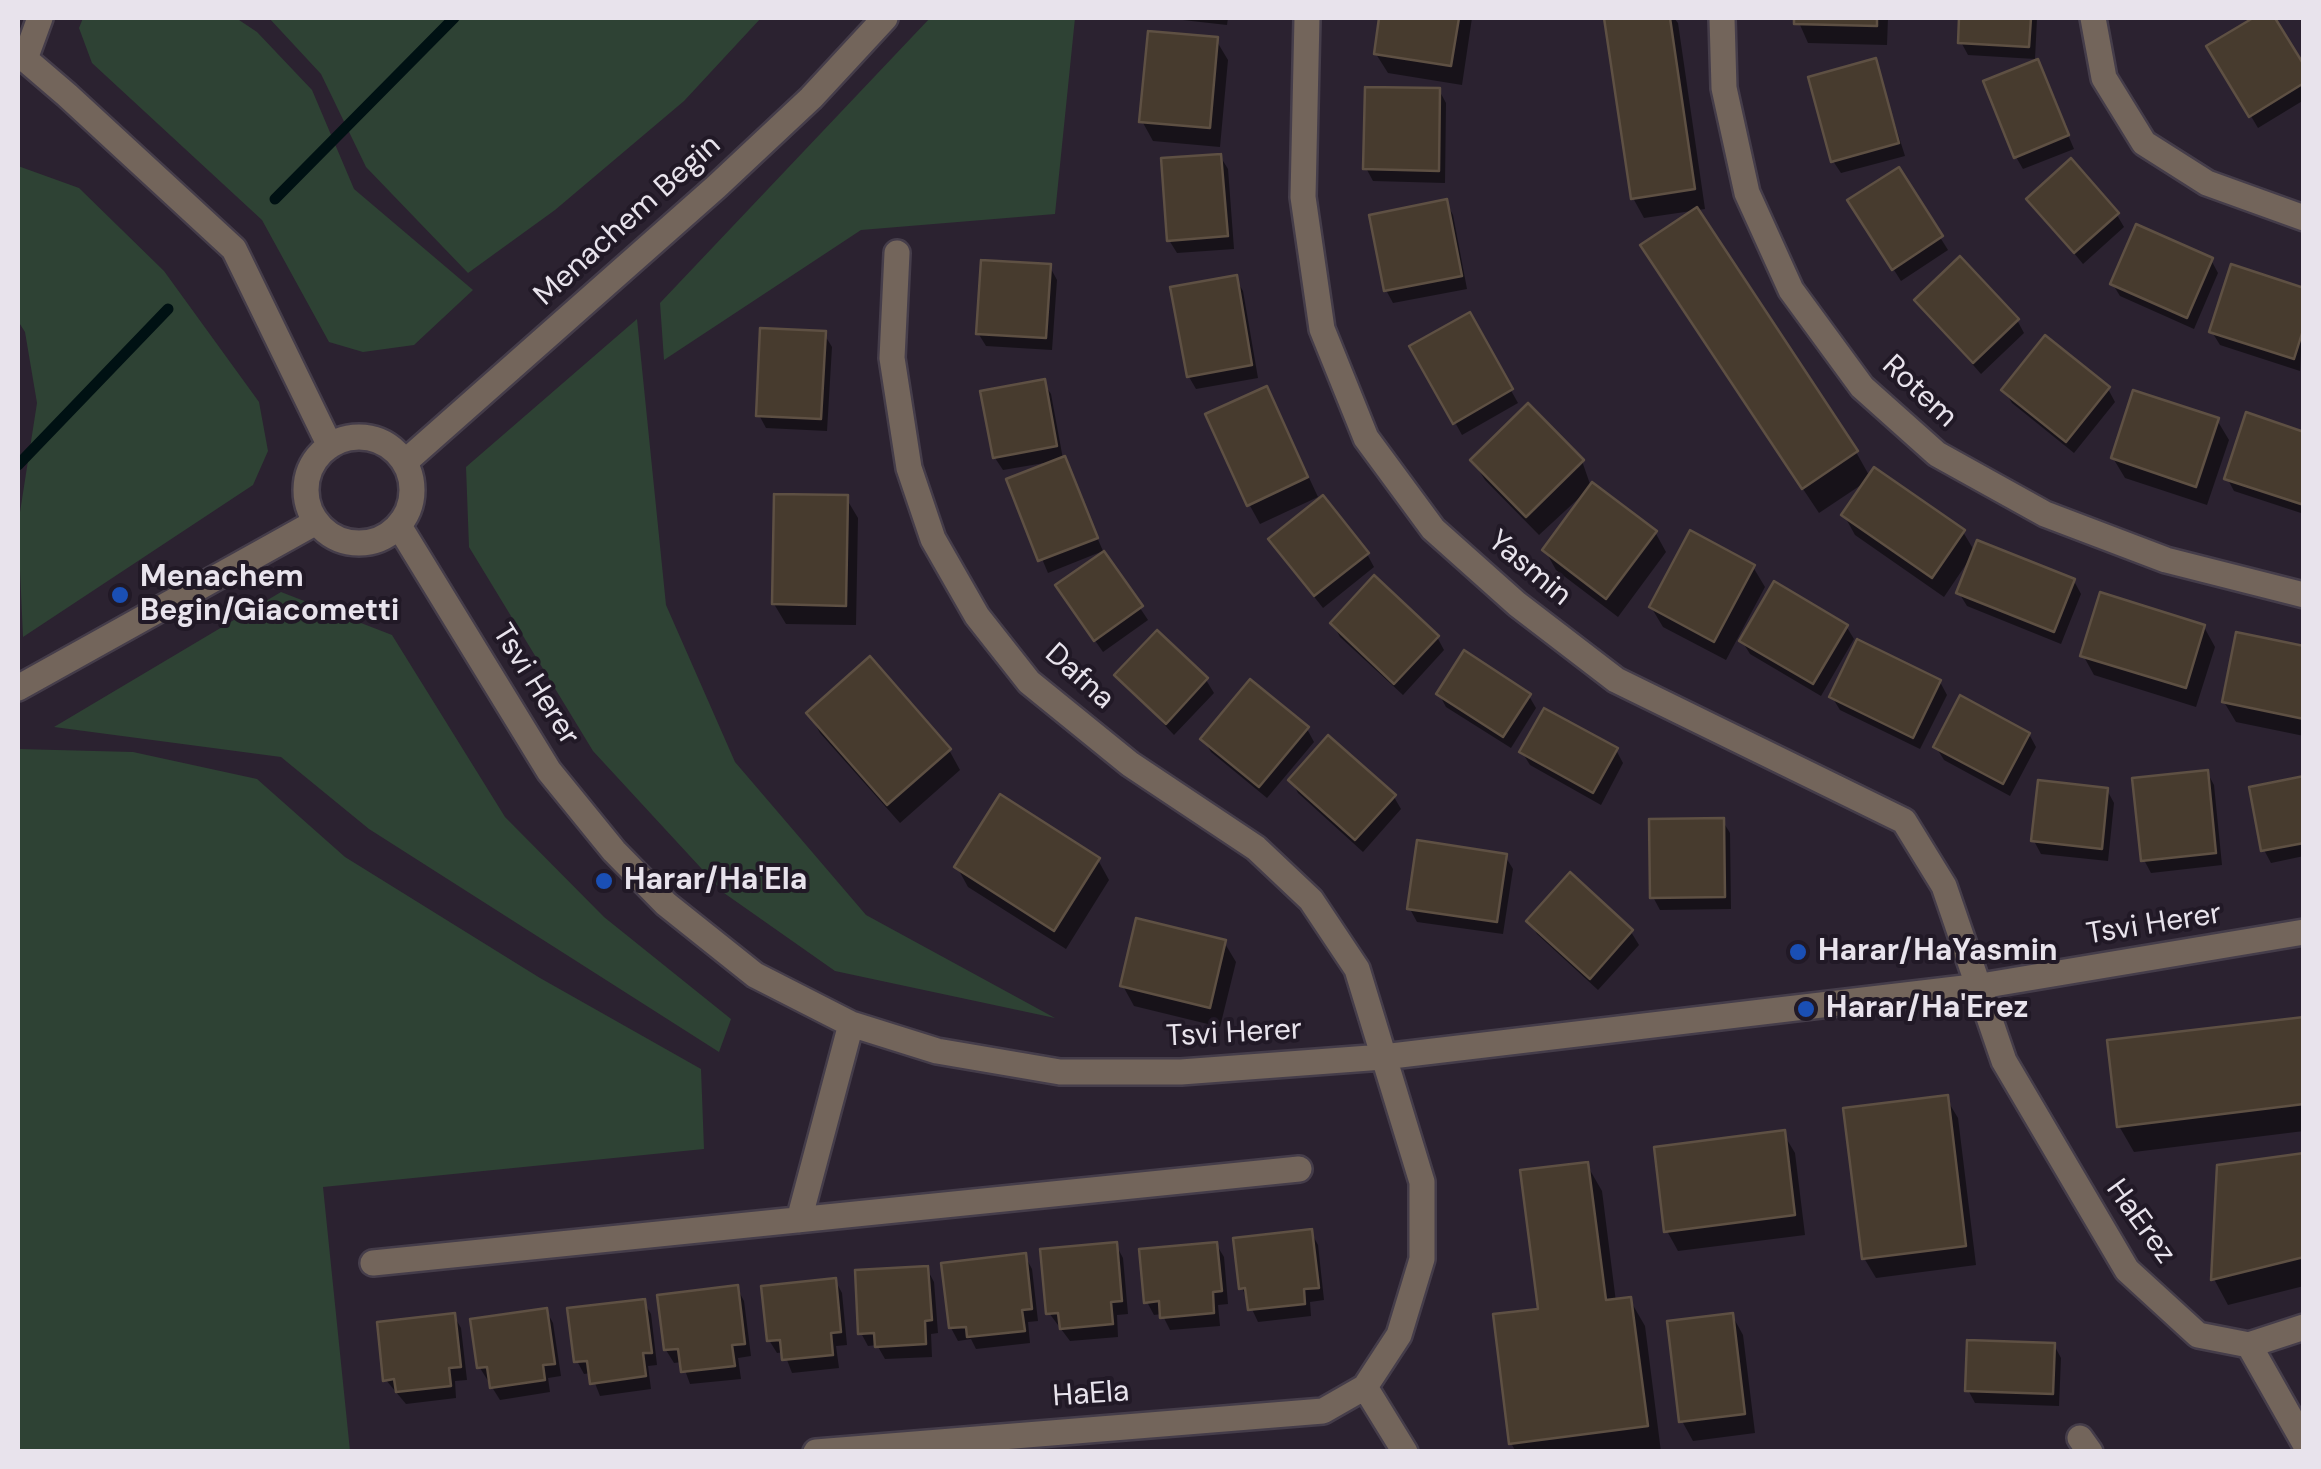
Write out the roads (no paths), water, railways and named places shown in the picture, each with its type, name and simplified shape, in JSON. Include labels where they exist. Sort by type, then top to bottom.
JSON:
[{"type":"street","points":[[40,18],[21,59],[234,250],[330,446]]},
{"type":"street","name":"Menachem Begin","points":[[405,462],[716,188],[811,98],[885,18]]},
{"type":"street","name":"Yasmin","points":[[1307,18],[1303,197],[1322,330],[1366,438],[1433,529],[1517,604],[1616,680],[1904,821],[1944,886],[1980,986]]},
{"type":"street","name":"Rotem","points":[[1722,18],[1724,88],[1748,193],[1790,290],[1862,386],[1937,454],[2045,514],[2166,560],[2304,596]]},
{"type":"street","points":[[2093,18],[2104,78],[2144,143],[2207,183],[2304,218]]},
{"type":"street","name":"Dafna","points":[[897,253],[892,358],[909,468],[933,539],[977,616],[1029,682],[1130,764],[1256,848],[1311,900],[1357,969],[1383,1057]]},
{"type":"street","points":[[362,437],[393,449],[405,462],[412,495],[399,526],[380,540],[356,544],[334,537],[316,522],[306,489],[318,458],[330,446],[362,437]]},
{"type":"street","points":[[18,688],[316,522]]},
{"type":"street","name":"Tsvi Herer","points":[[399,526],[549,771],[614,851],[666,904],[755,975],[852,1024],[937,1051],[1060,1072],[1180,1072],[1383,1057],[1980,986],[2304,932]]},
{"type":"street","name":"HaErez","points":[[1980,986],[2004,1061],[2127,1270],[2198,1335],[2249,1345]]},
{"type":"street","points":[[798,1220],[852,1024]]},
{"type":"street","name":"HaEla","points":[[816,1452],[1323,1411],[1365,1387],[1399,1334],[1422,1259],[1422,1182],[1383,1057]]},
{"type":"street","points":[[373,1262],[1299,1169]]},
{"type":"street","points":[[2304,1327],[2249,1345],[2304,1442]]},
{"type":"street","points":[[1365,1387],[1405,1452]]},
{"type":"waterway","points":[[275,199],[454,18]]},
{"type":"waterway","points":[[18,465],[168,309]]},
{"type":"place","name":"Menachem Begin/Giacometti","points":[[120,595]]},
{"type":"place","name":"Harar/Ha'Ela","points":[[604,881]]},
{"type":"place","name":"Harar/HaYasmin","points":[[1798,952]]},
{"type":"place","name":"Harar/Ha'Erez","points":[[1806,1009]]}]
